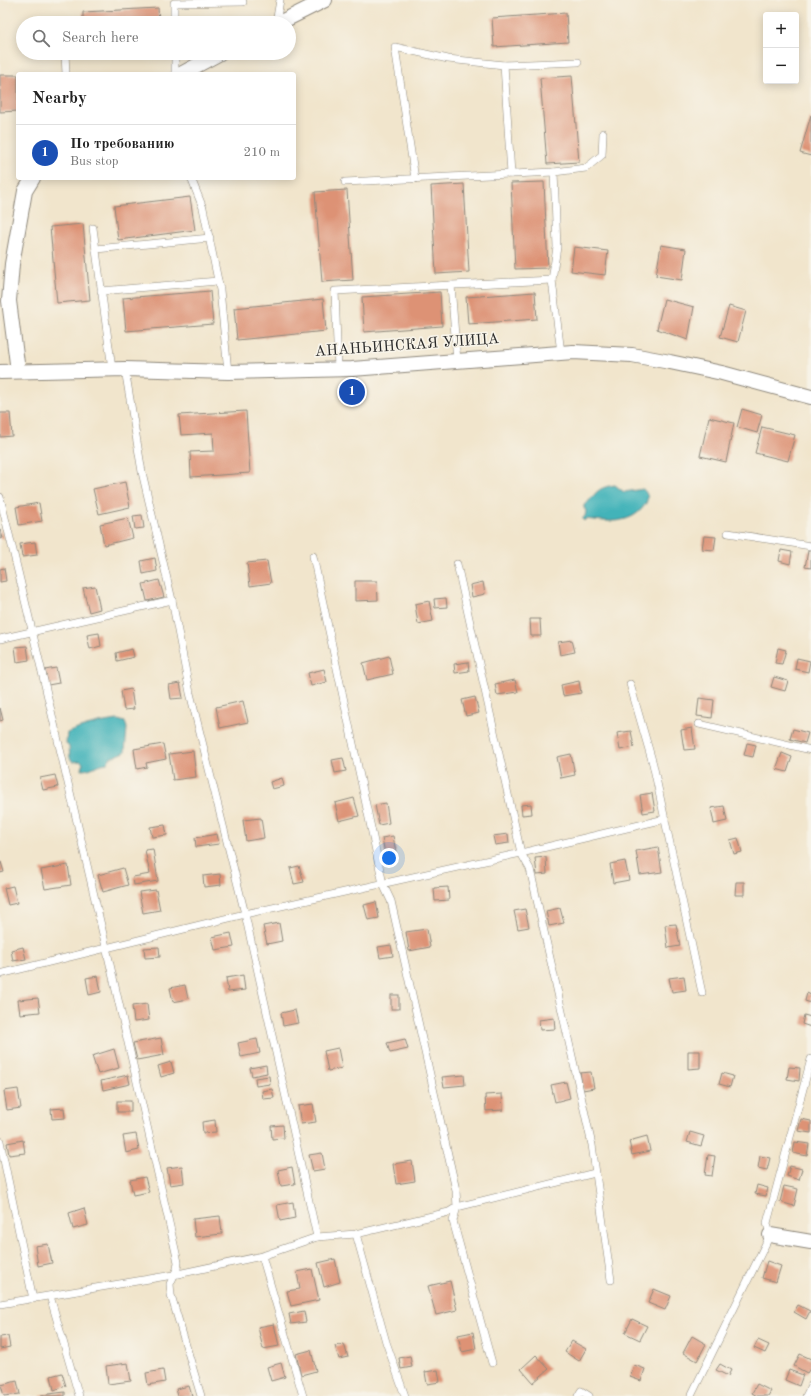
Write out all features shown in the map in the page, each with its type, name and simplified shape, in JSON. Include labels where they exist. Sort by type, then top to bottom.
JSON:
[{"type":"street","points":[[293,16],[324,0]]},
{"type":"street","points":[[185,72],[207,60]]},
{"type":"street","points":[[18,371],[9,301],[12,264],[25,191],[32,180]]},
{"type":"street","name":"АНАНЬИНСКАЯ УЛИЦА","points":[[0,372],[118,369],[228,372],[338,369],[573,352],[632,355],[722,373],[811,397]]},
{"type":"street","points":[[770,1235],[811,1242]]},
{"type":"lane","points":[[277,16],[280,0]]},
{"type":"lane","points":[[174,16],[174,1],[243,2]]},
{"type":"lane","points":[[415,179],[395,47],[448,59],[504,65],[578,62]]},
{"type":"lane","points":[[65,60],[66,72]]},
{"type":"lane","points":[[175,60],[175,72]]},
{"type":"lane","points":[[504,65],[511,174]]},
{"type":"lane","points":[[345,182],[554,172],[586,168],[602,155],[603,133]]},
{"type":"lane","points":[[554,172],[558,247],[552,280],[561,353]]},
{"type":"lane","points":[[192,180],[203,208],[210,238],[218,281],[228,372]]},
{"type":"lane","points":[[93,228],[101,291],[172,600],[190,693],[245,914],[318,1237]]},
{"type":"lane","points":[[96,249],[210,238]]},
{"type":"lane","points":[[338,369],[335,291],[552,280]]},
{"type":"lane","points":[[101,291],[218,281]]},
{"type":"lane","points":[[451,285],[457,361]]},
{"type":"lane","points":[[0,496],[107,948],[178,1262],[177,1269],[170,1284],[171,1295],[201,1396]]},
{"type":"lane","points":[[728,533],[811,546]]},
{"type":"lane","points":[[313,556],[383,884],[393,908],[456,1190],[457,1208],[453,1221],[492,1363]]},
{"type":"lane","points":[[457,564],[521,853],[530,869],[592,1146],[611,1280]]},
{"type":"lane","points":[[0,639],[172,600]]},
{"type":"lane","points":[[630,684],[653,764],[702,993]]},
{"type":"lane","points":[[699,724],[811,750]]},
{"type":"lane","points":[[0,974],[245,914],[521,853],[665,819]]},
{"type":"lane","points":[[691,1396],[770,1235],[767,1222],[811,1059]]},
{"type":"lane","points":[[0,1141],[33,1299]]},
{"type":"lane","points":[[0,1304],[173,1275],[262,1256],[318,1237],[356,1234],[450,1212],[457,1208],[596,1173]]},
{"type":"lane","points":[[356,1234],[386,1342],[405,1396]]},
{"type":"lane","points":[[262,1256],[303,1396]]},
{"type":"lane","points":[[50,1296],[79,1396]]},
{"type":"lane","points":[[806,1396],[811,1386]]},
{"type":"lane","points":[[578,1396],[581,1392],[589,1396]]},
{"type":"water","points":[[615,485],[624,492],[643,489],[646,492],[647,499],[641,510],[627,519],[603,521],[586,519],[584,521],[582,519],[585,516],[586,511],[584,505],[601,489]]},
{"type":"water","points":[[118,720],[125,722],[127,728],[125,752],[110,758],[107,763],[82,770],[83,763],[80,761],[73,762],[70,758],[69,747],[66,743],[67,733],[80,728]]},
{"type":"building","points":[[158,8],[159,16],[83,16],[83,12]]},
{"type":"building","points":[[566,13],[568,42],[494,47],[492,18]]},
{"type":"building","points":[[0,75],[16,75],[16,111],[0,112]]},
{"type":"building","points":[[572,76],[579,162],[547,164],[540,78]]},
{"type":"building","points":[[811,115],[811,156],[800,153]]},
{"type":"building","points":[[544,182],[548,268],[515,269],[511,183]]},
{"type":"building","points":[[464,184],[469,272],[436,274],[431,186]]},
{"type":"building","points":[[347,190],[353,280],[322,282],[315,192]]},
{"type":"building","points":[[190,197],[195,230],[118,240],[114,206]]},
{"type":"building","points":[[83,224],[90,300],[57,303],[50,227]]},
{"type":"building","points":[[661,245],[686,249],[682,280],[656,276]]},
{"type":"building","points":[[574,247],[608,251],[605,275],[571,271]]},
{"type":"building","points":[[210,291],[213,324],[126,331],[123,298]]},
{"type":"building","points":[[440,292],[442,326],[364,332],[362,297]]},
{"type":"building","points":[[535,292],[537,319],[468,324],[466,297]]},
{"type":"building","points":[[323,299],[326,331],[237,340],[234,308]]},
{"type":"building","points":[[664,299],[694,307],[688,340],[657,329]]},
{"type":"building","points":[[729,306],[746,311],[738,342],[720,337]]},
{"type":"building","points":[[742,409],[762,415],[757,433],[737,427]]},
{"type":"building","points":[[246,411],[250,473],[191,477],[190,452],[214,451],[213,433],[181,435],[179,415]]},
{"type":"building","points":[[0,413],[10,413],[12,436],[0,437]]},
{"type":"building","points":[[709,417],[734,423],[726,462],[700,456]]},
{"type":"building","points":[[762,427],[795,435],[788,461],[755,453]]},
{"type":"building","points":[[125,482],[130,507],[99,514],[93,489]]},
{"type":"building","points":[[39,503],[42,521],[19,525],[16,507]]},
{"type":"building","points":[[142,515],[144,528],[135,529],[133,516]]},
{"type":"building","points":[[128,518],[133,538],[104,545],[100,524]]},
{"type":"building","points":[[0,529],[3,538],[0,539]]},
{"type":"building","points":[[704,536],[716,537],[714,550],[702,549]]},
{"type":"building","points":[[35,542],[37,555],[22,557],[20,544]]},
{"type":"building","points":[[781,550],[792,552],[790,564],[779,561]]},
{"type":"building","points":[[808,551],[811,551],[811,568],[805,567]]},
{"type":"building","points":[[155,558],[157,571],[143,574],[141,561]]},
{"type":"building","points":[[267,561],[271,583],[250,586],[247,563]]},
{"type":"building","points":[[4,568],[6,581],[0,582],[0,569]]},
{"type":"building","points":[[159,580],[164,597],[147,601],[143,584]]},
{"type":"building","points":[[355,581],[377,581],[378,600],[355,601]]},
{"type":"building","points":[[483,582],[485,594],[472,597],[470,585]]},
{"type":"building","points":[[95,586],[100,609],[89,612],[83,588]]},
{"type":"building","points":[[446,598],[447,607],[435,608],[434,599]]},
{"type":"building","points":[[429,601],[433,621],[418,624],[415,604]]},
{"type":"building","points":[[530,619],[540,619],[541,636],[531,636]]},
{"type":"building","points":[[99,633],[101,646],[90,649],[87,635]]},
{"type":"building","points":[[572,640],[575,652],[560,655],[558,642]]},
{"type":"building","points":[[27,646],[29,660],[17,662],[15,647]]},
{"type":"building","points":[[778,648],[786,650],[782,664],[775,663]]},
{"type":"building","points":[[132,649],[134,657],[117,661],[116,653]]},
{"type":"building","points":[[389,656],[393,674],[367,680],[363,663]]},
{"type":"building","points":[[797,658],[810,661],[808,672],[795,669]]},
{"type":"building","points":[[468,662],[469,671],[455,673],[454,664]]},
{"type":"building","points":[[56,668],[59,683],[48,685],[45,670]]},
{"type":"building","points":[[324,669],[327,682],[311,686],[308,673]]},
{"type":"building","points":[[774,677],[788,681],[785,691],[771,687]]},
{"type":"building","points":[[515,680],[518,692],[497,695],[495,684]]},
{"type":"building","points":[[579,681],[581,693],[563,696],[561,685]]},
{"type":"building","points":[[180,683],[183,698],[171,699],[169,685]]},
{"type":"building","points":[[131,689],[134,709],[124,710],[121,691]]},
{"type":"building","points":[[475,697],[479,713],[466,716],[462,700]]},
{"type":"building","points":[[699,698],[714,700],[712,718],[697,716]]},
{"type":"building","points":[[243,701],[248,722],[220,728],[216,707]]},
{"type":"building","points":[[0,708],[3,720],[0,721]]},
{"type":"building","points":[[692,728],[695,749],[684,750],[681,730]]},
{"type":"building","points":[[793,729],[808,733],[805,743],[790,739]]},
{"type":"building","points":[[631,731],[634,747],[620,750],[617,733]]},
{"type":"building","points":[[747,743],[756,745],[753,757],[744,755]]},
{"type":"building","points":[[163,744],[166,759],[146,763],[147,767],[137,769],[134,749]]},
{"type":"building","points":[[193,751],[196,777],[173,780],[169,754]]},
{"type":"building","points":[[782,753],[792,757],[787,772],[776,769]]},
{"type":"building","points":[[571,754],[575,775],[561,778],[557,757]]},
{"type":"building","points":[[343,758],[346,771],[335,773],[332,760]]},
{"type":"building","points":[[55,775],[58,787],[43,790],[40,778]]},
{"type":"building","points":[[282,778],[284,786],[272,789],[270,782]]},
{"type":"building","points":[[652,793],[655,811],[643,813],[640,795]]},
{"type":"building","points":[[354,798],[359,816],[339,821],[335,803]]},
{"type":"building","points":[[386,803],[389,823],[379,825],[375,805]]},
{"type":"building","points":[[531,804],[532,814],[522,815],[521,805]]},
{"type":"building","points":[[724,806],[727,821],[714,824],[711,808]]},
{"type":"building","points":[[261,818],[264,838],[246,841],[243,820]]},
{"type":"building","points":[[165,825],[167,835],[152,837],[150,827]]},
{"type":"building","points":[[217,834],[219,844],[196,847],[195,838]]},
{"type":"building","points":[[508,834],[509,843],[495,845],[493,836]]},
{"type":"building","points":[[393,836],[396,852],[385,854],[382,838]]},
{"type":"building","points":[[738,838],[742,852],[734,854],[730,840]]},
{"type":"building","points":[[658,847],[662,872],[640,875],[636,851]]},
{"type":"building","points":[[153,849],[158,881],[134,885],[133,877],[150,874],[145,850]]},
{"type":"building","points":[[546,857],[547,874],[537,875],[535,858]]},
{"type":"building","points":[[625,861],[629,880],[613,883],[610,864]]},
{"type":"building","points":[[0,862],[4,872],[0,873]]},
{"type":"building","points":[[68,865],[71,885],[45,889],[41,870]]},
{"type":"building","points":[[299,866],[304,882],[294,884],[290,868]]},
{"type":"building","points":[[123,868],[128,885],[103,892],[98,875]]},
{"type":"building","points":[[220,874],[221,885],[204,887],[203,876]]},
{"type":"building","points":[[736,882],[744,882],[744,895],[735,895]]},
{"type":"building","points":[[13,886],[17,903],[8,905],[4,888]]},
{"type":"building","points":[[448,887],[449,900],[435,901],[434,888]]},
{"type":"building","points":[[156,890],[160,910],[143,913],[139,892]]},
{"type":"building","points":[[376,902],[379,918],[368,920],[364,905]]},
{"type":"building","points":[[560,908],[564,923],[549,926],[546,911]]},
{"type":"building","points":[[525,909],[529,927],[518,929],[514,911]]},
{"type":"building","points":[[279,923],[282,941],[267,944],[263,926]]},
{"type":"building","points":[[676,924],[680,946],[668,948],[665,925]]},
{"type":"building","points":[[427,929],[430,947],[409,951],[406,932]]},
{"type":"building","points":[[231,933],[234,947],[215,950],[212,937]]},
{"type":"building","points":[[391,945],[393,956],[380,958],[378,947]]},
{"type":"building","points":[[23,947],[26,959],[13,961],[11,950]]},
{"type":"building","points":[[159,947],[160,957],[145,958],[144,948]]},
{"type":"building","points":[[243,975],[245,990],[228,992],[226,978]]},
{"type":"building","points":[[98,976],[101,992],[89,995],[86,978]]},
{"type":"building","points":[[684,976],[686,990],[672,992],[669,978]]},
{"type":"building","points":[[185,985],[188,999],[173,1002],[170,988]]},
{"type":"building","points":[[807,993],[811,995],[811,1003],[805,1001]]},
{"type":"building","points":[[391,995],[399,995],[399,1009],[391,1009]]},
{"type":"building","points":[[38,998],[40,1012],[20,1014],[18,1000]]},
{"type":"building","points":[[147,1004],[149,1020],[134,1022],[132,1006]]},
{"type":"building","points":[[295,1010],[298,1023],[283,1026],[281,1013]]},
{"type":"building","points":[[804,1015],[811,1017],[811,1027],[802,1024]]},
{"type":"building","points":[[554,1018],[555,1029],[540,1030],[539,1020]]},
{"type":"building","points":[[161,1038],[164,1055],[137,1060],[133,1043]]},
{"type":"building","points":[[257,1039],[260,1053],[241,1057],[238,1043]]},
{"type":"building","points":[[405,1039],[408,1049],[390,1053],[387,1043]]},
{"type":"building","points":[[338,1048],[342,1068],[328,1071],[324,1051]]},
{"type":"building","points":[[114,1049],[119,1068],[98,1074],[92,1056]]},
{"type":"building","points":[[688,1051],[700,1051],[700,1068],[688,1069]]},
{"type":"building","points":[[171,1062],[174,1073],[161,1077],[158,1066]]},
{"type":"building","points":[[266,1065],[267,1073],[252,1076],[250,1068]]},
{"type":"building","points":[[789,1067],[800,1068],[799,1081],[787,1079]]},
{"type":"building","points":[[591,1072],[594,1088],[583,1090],[580,1073]]},
{"type":"building","points":[[722,1073],[733,1076],[730,1087],[719,1084]]},
{"type":"building","points":[[128,1075],[130,1084],[103,1090],[101,1081]]},
{"type":"building","points":[[464,1075],[465,1085],[444,1087],[442,1077]]},
{"type":"building","points":[[269,1076],[270,1084],[256,1086],[255,1078]]},
{"type":"building","points":[[566,1082],[570,1098],[555,1102],[551,1085]]},
{"type":"building","points":[[18,1089],[21,1108],[7,1110],[4,1091]]},
{"type":"building","points":[[272,1089],[274,1098],[263,1099],[262,1091]]},
{"type":"building","points":[[502,1094],[503,1110],[486,1111],[485,1095]]},
{"type":"building","points":[[117,1101],[131,1101],[131,1112],[117,1112]]},
{"type":"building","points":[[313,1104],[316,1122],[301,1124],[298,1106]]},
{"type":"building","points":[[64,1108],[65,1118],[52,1119],[51,1109]]},
{"type":"building","points":[[801,1119],[811,1121],[811,1133],[798,1131]]},
{"type":"building","points":[[215,1120],[216,1132],[203,1133],[202,1122]]},
{"type":"building","points":[[283,1125],[284,1138],[272,1139],[271,1126]]},
{"type":"building","points":[[690,1132],[704,1136],[701,1146],[687,1142]]},
{"type":"building","points":[[136,1134],[139,1150],[126,1153],[123,1136]]},
{"type":"building","points":[[647,1136],[650,1151],[632,1155],[629,1141]]},
{"type":"building","points":[[23,1140],[25,1153],[9,1155],[7,1143]]},
{"type":"building","points":[[795,1142],[809,1144],[807,1156],[793,1153]]},
{"type":"building","points":[[322,1153],[325,1169],[313,1171],[309,1155]]},
{"type":"building","points":[[708,1155],[715,1156],[712,1176],[705,1175]]},
{"type":"building","points":[[760,1156],[770,1158],[767,1170],[758,1168]]},
{"type":"building","points":[[412,1161],[415,1181],[396,1184],[393,1164]]},
{"type":"building","points":[[182,1166],[184,1183],[170,1185],[167,1168]]},
{"type":"building","points":[[790,1166],[802,1169],[799,1180],[787,1176]]},
{"type":"building","points":[[292,1167],[295,1184],[281,1186],[278,1170]]},
{"type":"building","points":[[145,1177],[149,1192],[133,1195],[130,1180]]},
{"type":"building","points":[[757,1185],[768,1188],[766,1196],[755,1194]]},
{"type":"building","points":[[784,1186],[798,1189],[794,1206],[780,1202]]},
{"type":"building","points":[[293,1202],[295,1218],[280,1221],[277,1205]]},
{"type":"building","points":[[84,1208],[88,1225],[73,1229],[69,1213]]},
{"type":"building","points":[[220,1216],[222,1234],[195,1237],[193,1219]]},
{"type":"building","points":[[48,1244],[52,1263],[38,1266],[35,1246]]},
{"type":"building","points":[[335,1259],[340,1282],[324,1287],[318,1263]]},
{"type":"building","points":[[767,1261],[781,1266],[776,1282],[762,1278]]},
{"type":"building","points":[[312,1269],[319,1300],[291,1306],[287,1291],[300,1289],[297,1272]]},
{"type":"building","points":[[450,1281],[457,1310],[436,1315],[428,1286]]},
{"type":"building","points":[[654,1289],[671,1296],[665,1310],[648,1303]]},
{"type":"building","points":[[798,1305],[810,1311],[806,1319],[794,1312]]},
{"type":"building","points":[[304,1311],[306,1322],[291,1324],[289,1314]]},
{"type":"building","points":[[632,1319],[647,1326],[640,1340],[625,1333]]},
{"type":"building","points":[[274,1324],[279,1346],[263,1349],[258,1327]]},
{"type":"building","points":[[473,1332],[476,1349],[462,1352],[458,1335]]},
{"type":"building","points":[[8,1336],[10,1347],[0,1349],[0,1337]]},
{"type":"building","points":[[692,1336],[706,1344],[697,1361],[683,1353]]},
{"type":"building","points":[[758,1340],[769,1345],[765,1353],[754,1348]]},
{"type":"building","points":[[572,1341],[586,1349],[579,1361],[565,1352]]},
{"type":"building","points":[[344,1344],[348,1357],[339,1359],[335,1346]]},
{"type":"building","points":[[311,1350],[316,1371],[301,1375],[296,1354]]},
{"type":"building","points":[[800,1354],[811,1359],[811,1367],[807,1373],[794,1366]]},
{"type":"building","points":[[536,1355],[549,1369],[533,1383],[521,1369]]},
{"type":"building","points":[[410,1356],[412,1367],[401,1369],[399,1358]]},
{"type":"building","points":[[128,1363],[131,1381],[108,1384],[106,1366]]},
{"type":"building","points":[[281,1363],[285,1377],[271,1381],[267,1367]]},
{"type":"building","points":[[720,1364],[731,1370],[728,1376],[716,1370]]},
{"type":"building","points":[[634,1365],[645,1369],[641,1381],[630,1377]]},
{"type":"building","points":[[163,1370],[165,1382],[148,1385],[146,1373]]},
{"type":"building","points":[[438,1370],[440,1382],[427,1384],[425,1372]]},
{"type":"building","points":[[789,1370],[803,1375],[799,1386],[785,1380]]},
{"type":"building","points":[[62,1373],[66,1386],[54,1390],[51,1376]]},
{"type":"building","points":[[17,1381],[20,1394],[4,1396],[1,1385]]},
{"type":"building","points":[[757,1384],[771,1391],[768,1396],[757,1396],[752,1393]]},
{"type":"building","points":[[189,1386],[192,1396],[178,1396],[176,1389]]},
{"type":"building","points":[[65,1392],[65,1396],[41,1396],[41,1395]]},
{"type":"place","name":"По требованию","points":[[352,392]]}]
